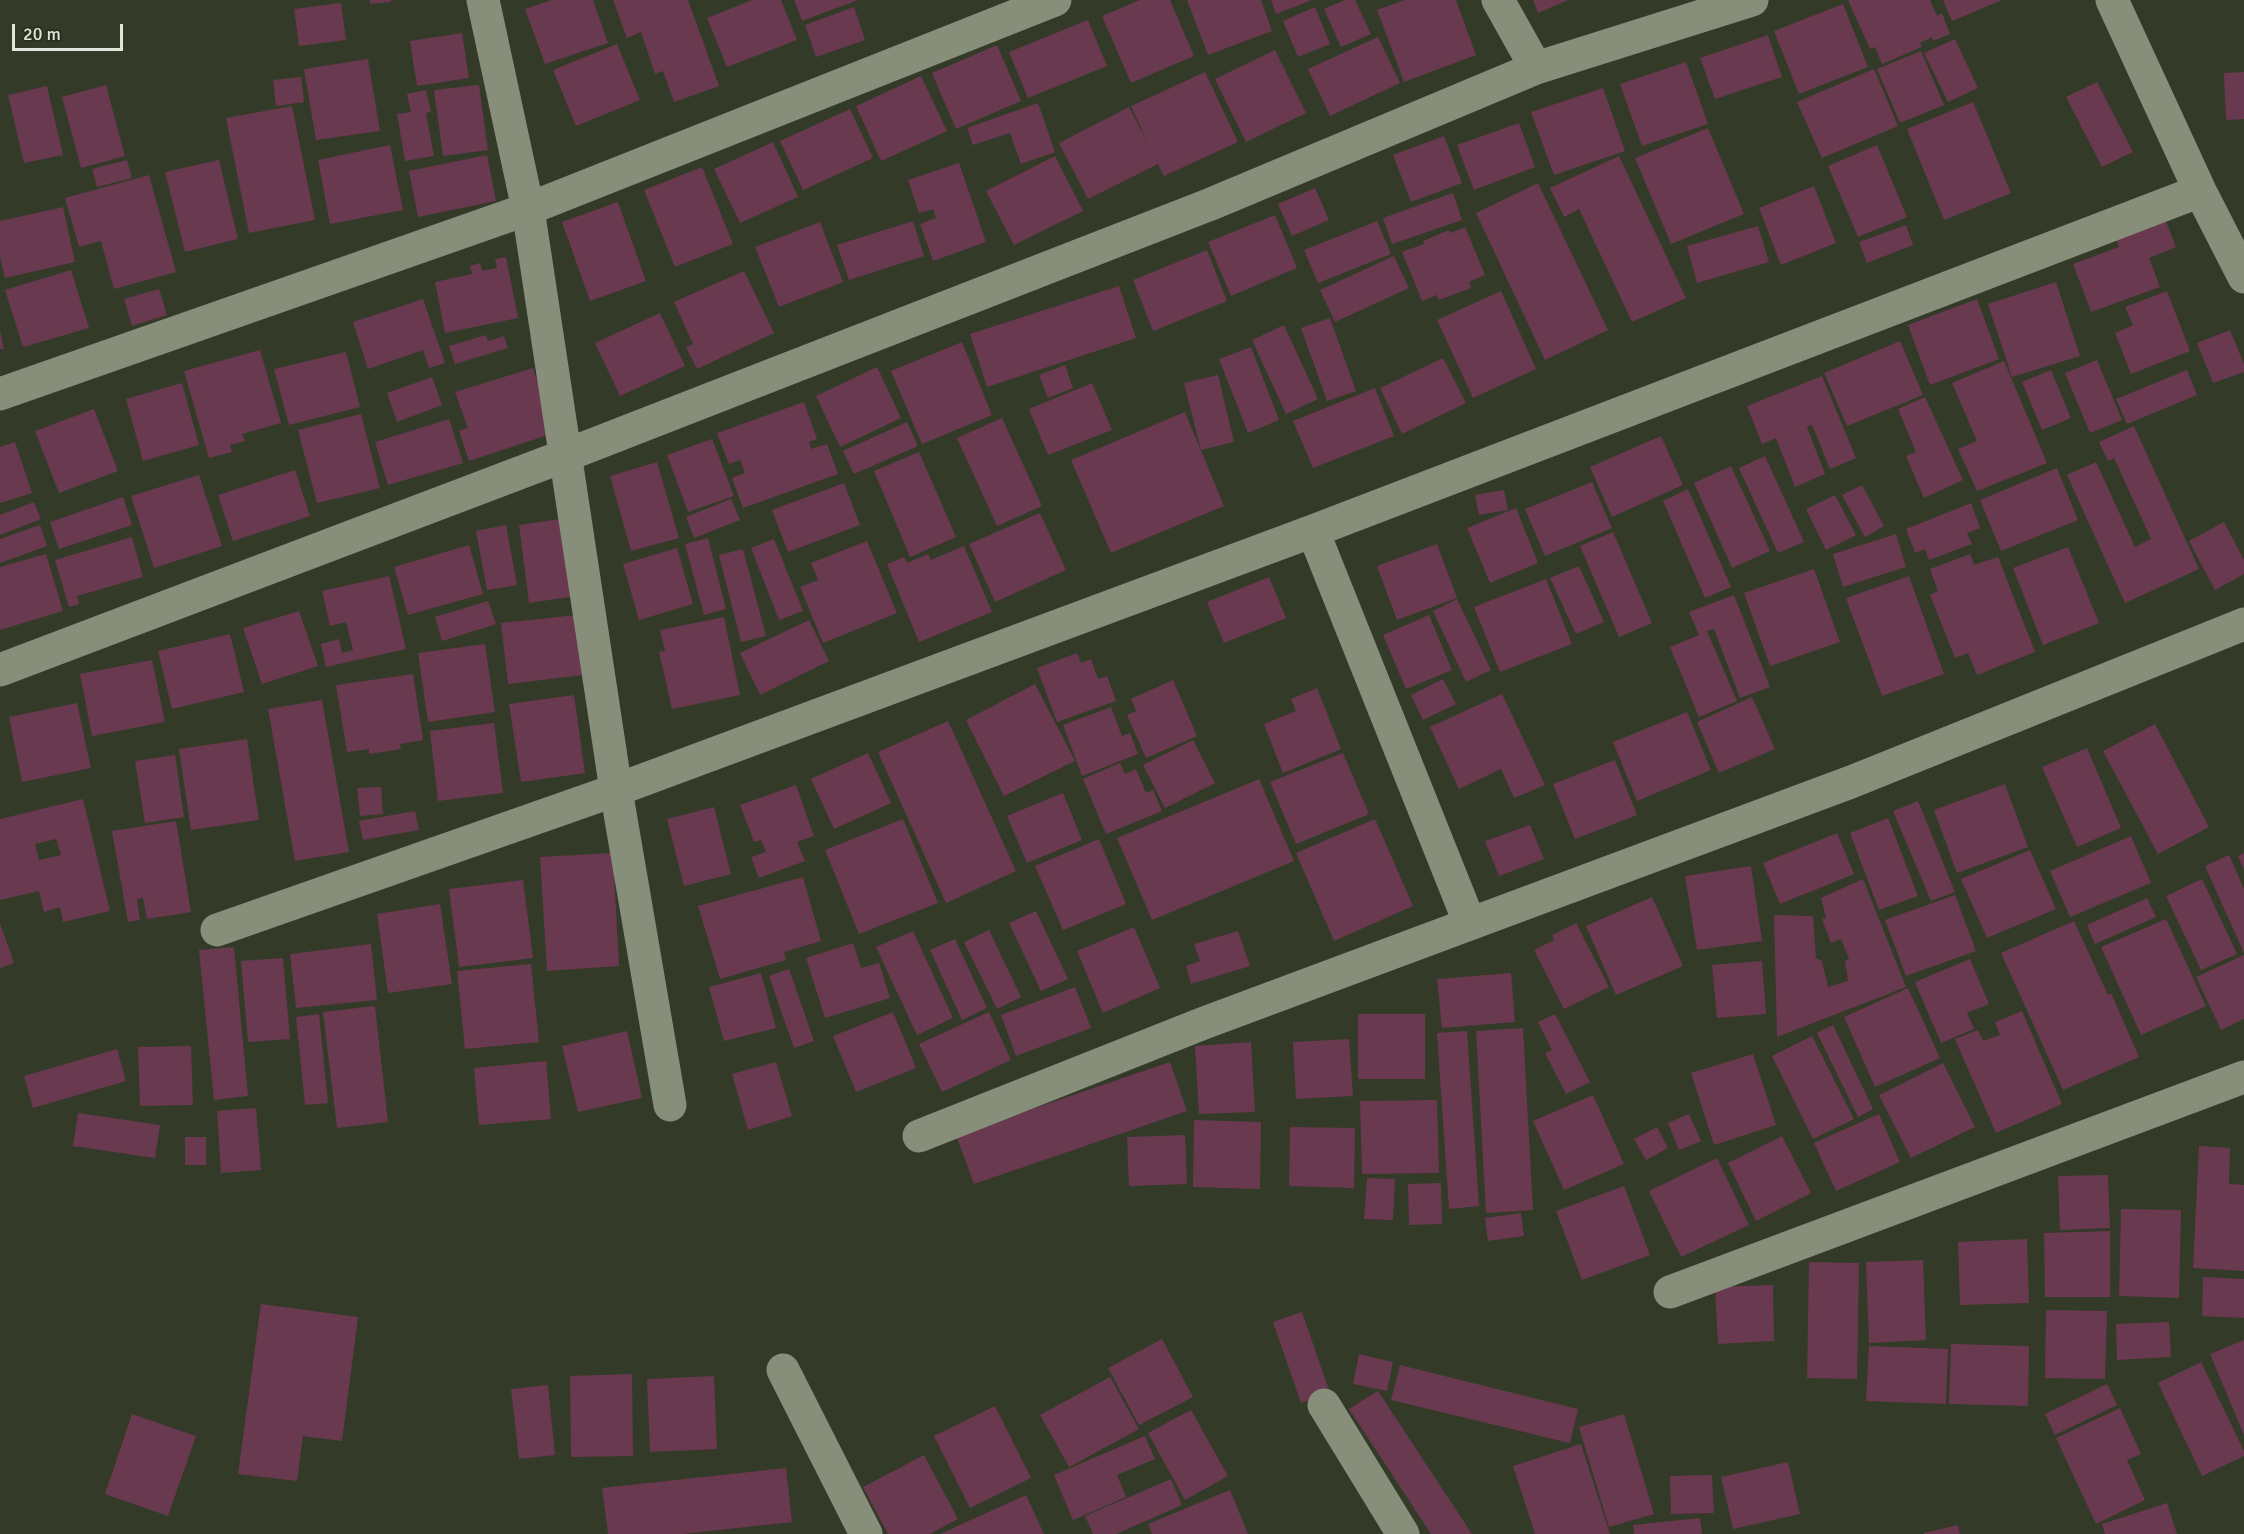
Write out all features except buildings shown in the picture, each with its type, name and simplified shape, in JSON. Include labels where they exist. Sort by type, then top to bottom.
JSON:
[{"type":"street","points":[[483,0],[528,209],[616,790],[670,1105]]},
{"type":"street","points":[[0,394],[528,209],[1054,0]]},
{"type":"street","points":[[1498,0],[1536,68]]},
{"type":"street","points":[[0,670],[564,456],[1211,204],[1536,68],[1752,0]]},
{"type":"street","points":[[2112,0],[2200,191],[2244,277]]},
{"type":"street","points":[[217,930],[616,790],[1313,531],[2200,191]]},
{"type":"street","points":[[1313,531],[1470,924]]},
{"type":"street","points":[[919,1136],[1204,1023],[1851,782],[2244,624]]},
{"type":"street","points":[[1670,1292],[2244,1077]]},
{"type":"street","points":[[783,1370],[866,1534]]},
{"type":"street","points":[[1324,1404],[1403,1534]]}]
